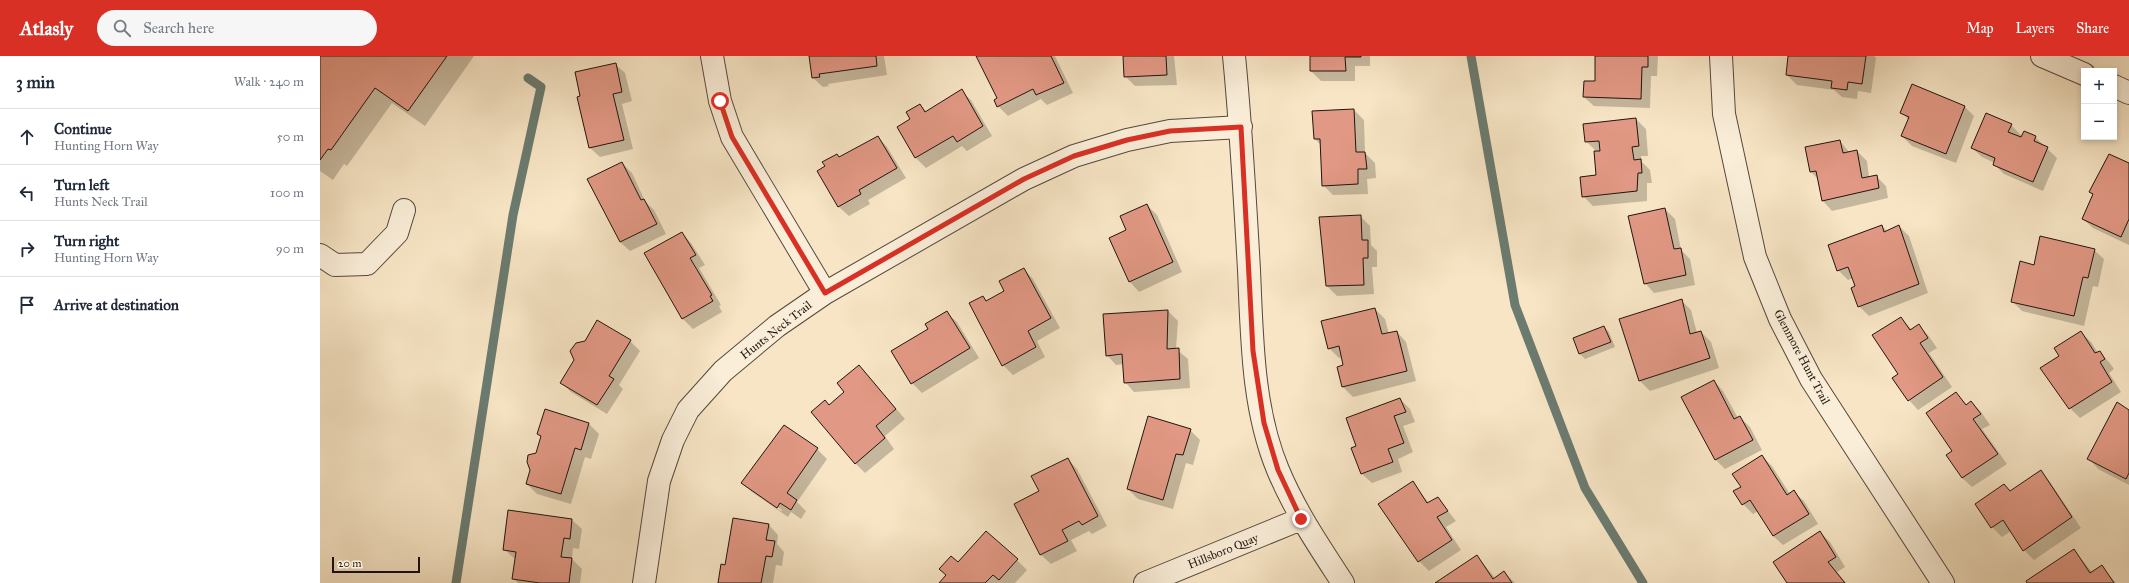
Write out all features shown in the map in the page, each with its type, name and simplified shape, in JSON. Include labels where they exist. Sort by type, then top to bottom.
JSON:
[{"type":"street","points":[[712,56],[720,101],[732,137],[825,293]]},
{"type":"street","points":[[1234,56],[1241,127],[1253,351],[1264,423],[1278,470],[1301,519],[1343,583]]},
{"type":"street","name":"Glenmore Hunt Trail","points":[[1720,56],[1724,114],[1755,257],[1780,319],[1811,379],[1942,583]]},
{"type":"street","points":[[2042,56],[2081,73]]},
{"type":"street","points":[[2117,87],[2129,93]]},
{"type":"street","name":"Hunts Neck Trail","points":[[644,583],[659,481],[673,440],[688,410],[723,371],[777,326],[825,293],[1024,179],[1074,156],[1127,140],[1170,131],[1241,127]]},
{"type":"street","points":[[320,255],[335,265],[367,264],[397,233],[404,210]]},
{"type":"street","name":"Hillsboro Quay","points":[[1145,583],[1301,519]]},
{"type":"building","points":[[320,56],[447,56],[408,111],[375,88],[331,150],[328,149],[320,160]]},
{"type":"building","points":[[809,56],[876,56],[877,66],[819,74],[820,77],[812,78]]},
{"type":"building","points":[[976,56],[1051,56],[1064,83],[1036,95],[1033,89],[997,107],[994,100],[997,98]]},
{"type":"building","points":[[1123,56],[1166,56],[1167,75],[1124,77]]},
{"type":"building","points":[[1310,56],[1361,57],[1345,57],[1346,71],[1310,71]]},
{"type":"building","points":[[1595,56],[1648,56],[1648,67],[1642,67],[1641,99],[1583,97],[1584,81],[1595,81]]},
{"type":"building","points":[[1788,56],[1866,56],[1862,84],[1848,82],[1847,90],[1831,88],[1832,81],[1786,75]]},
{"type":"building","points":[[616,63],[622,92],[613,94],[624,140],[589,148],[577,97],[580,96],[575,72]]},
{"type":"building","points":[[1912,84],[1965,106],[1946,154],[1901,136],[1909,117],[1900,113]]},
{"type":"building","points":[[962,89],[983,126],[957,142],[953,136],[915,158],[897,127],[910,119],[906,112],[920,104],[925,112]]},
{"type":"building","points":[[1354,109],[1356,152],[1365,152],[1367,169],[1358,169],[1358,184],[1322,186],[1320,139],[1314,139],[1312,111]]},
{"type":"building","points":[[1986,113],[2012,124],[2008,132],[2021,137],[2024,131],[2036,136],[2034,141],[2048,147],[2033,182],[1993,165],[1995,158],[1971,148]]},
{"type":"building","points":[[1636,118],[1639,146],[1632,147],[1634,160],[1641,159],[1642,173],[1638,173],[1637,191],[1582,197],[1580,177],[1596,175],[1594,151],[1600,151],[1599,141],[1585,142],[1583,124]]},
{"type":"building","points":[[878,136],[897,168],[859,190],[861,194],[838,207],[817,171],[825,166],[822,162],[837,154],[839,157]]},
{"type":"building","points":[[1840,140],[1843,153],[1857,150],[1862,178],[1877,175],[1879,188],[1822,201],[1816,171],[1810,172],[1805,147]]},
{"type":"building","points":[[2109,154],[2129,163],[2129,219],[2121,237],[2082,219],[2093,194],[2089,192]]},
{"type":"building","points":[[622,162],[641,200],[644,199],[657,224],[620,242],[587,179]]},
{"type":"building","points":[[1147,204],[1173,262],[1129,282],[1109,238],[1126,230],[1120,216]]},
{"type":"building","points":[[1665,208],[1674,249],[1681,248],[1686,275],[1644,284],[1628,216]]},
{"type":"building","points":[[1361,215],[1362,240],[1368,240],[1368,258],[1363,258],[1364,285],[1326,286],[1319,217]]},
{"type":"building","points":[[1882,225],[1884,232],[1899,225],[1919,284],[1858,307],[1851,288],[1855,286],[1848,267],[1837,271],[1828,245]]},
{"type":"building","points":[[682,232],[696,255],[690,258],[712,295],[710,296],[713,301],[682,319],[644,253]]},
{"type":"building","points":[[2040,236],[2095,249],[2088,278],[2083,277],[2074,316],[2011,302],[2020,261],[2034,265]]},
{"type":"building","points":[[1024,268],[1051,318],[1028,331],[1036,347],[1002,366],[969,303],[983,296],[986,301],[1004,291],[999,281]]},
{"type":"building","points":[[1682,299],[1690,334],[1701,331],[1710,358],[1639,381],[1619,319]]},
{"type":"building","points":[[1375,308],[1382,334],[1397,331],[1407,371],[1342,387],[1337,367],[1343,365],[1339,346],[1328,349],[1321,321]]},
{"type":"building","points":[[1168,310],[1167,349],[1179,348],[1180,379],[1124,383],[1122,354],[1106,356],[1103,314]]},
{"type":"building","points":[[947,311],[970,348],[911,384],[891,351],[928,329],[925,324]]},
{"type":"building","points":[[1901,317],[1910,330],[1919,324],[1928,338],[1920,343],[1943,377],[1908,401],[1892,378],[1898,374],[1872,335]]},
{"type":"building","points":[[597,320],[631,340],[609,376],[614,379],[597,405],[560,383],[574,360],[570,351],[576,343],[585,341]]},
{"type":"building","points":[[1604,326],[1611,342],[1579,354],[1573,338]]},
{"type":"building","points":[[2081,331],[2095,353],[2100,351],[2105,359],[2100,362],[2112,382],[2069,409],[2040,368],[2059,356],[2054,348]]},
{"type":"building","points":[[859,365],[896,409],[876,426],[885,438],[855,464],[811,412],[825,400],[829,405],[844,392],[837,383]]},
{"type":"building","points":[[1714,380],[1734,419],[1740,416],[1753,440],[1715,460],[1681,397]]},
{"type":"building","points":[[1956,392],[1966,405],[1971,401],[1981,414],[1973,419],[1998,454],[1962,478],[1946,455],[1952,451],[1926,413]]},
{"type":"building","points":[[1400,398],[1406,412],[1394,416],[1404,443],[1388,449],[1393,462],[1361,474],[1351,448],[1356,446],[1346,418]]},
{"type":"building","points":[[2117,402],[2129,410],[2129,473],[2126,479],[2087,459]]},
{"type":"building","points":[[545,409],[589,423],[581,450],[575,448],[561,494],[526,484],[530,470],[527,462],[528,455],[536,453],[541,436],[537,434]]},
{"type":"building","points":[[1148,416],[1191,429],[1183,455],[1176,454],[1163,500],[1127,489]]},
{"type":"building","points":[[784,425],[818,448],[787,493],[797,500],[791,510],[780,503],[777,508],[741,483]]},
{"type":"building","points":[[1762,455],[1787,495],[1794,490],[1809,514],[1773,536],[1750,500],[1742,505],[1733,491],[1741,487],[1732,474]]},
{"type":"building","points":[[1068,458],[1098,516],[1082,525],[1079,521],[1062,530],[1068,541],[1040,555],[1014,504],[1039,491],[1031,476]]},
{"type":"building","points":[[2041,470],[2072,517],[2023,551],[2003,520],[1991,528],[1975,504],[2004,484],[2010,491]]},
{"type":"building","points":[[1413,481],[1427,503],[1438,497],[1448,511],[1437,517],[1452,540],[1418,562],[1378,504]]},
{"type":"building","points":[[508,510],[572,519],[570,539],[564,538],[561,557],[572,558],[569,583],[540,583],[512,579],[516,552],[503,550]]},
{"type":"building","points":[[733,518],[769,524],[766,540],[775,541],[772,557],[766,556],[761,583],[718,583],[721,564],[725,565]]},
{"type":"building","points":[[986,531],[1018,559],[999,580],[993,575],[985,583],[939,583],[946,575],[939,569],[951,556],[958,562]]},
{"type":"building","points":[[1820,531],[1836,557],[1828,562],[1845,583],[1787,583],[1773,562]]},
{"type":"building","points":[[2074,549],[2090,573],[2102,565],[2114,583],[2027,583],[2026,581]]},
{"type":"building","points":[[1477,555],[1493,579],[1504,571],[1512,583],[1435,583]]},
{"type":"waterway","points":[[1471,56],[1515,305],[1585,488],[1643,583]]},
{"type":"waterway","points":[[456,583],[513,215],[541,87],[528,78]]},
{"type":"route","points":[[720,101],[732,137],[825,293],[1024,179],[1074,156],[1127,140],[1170,131],[1241,127],[1253,351],[1264,423],[1278,470],[1301,519]]}]
